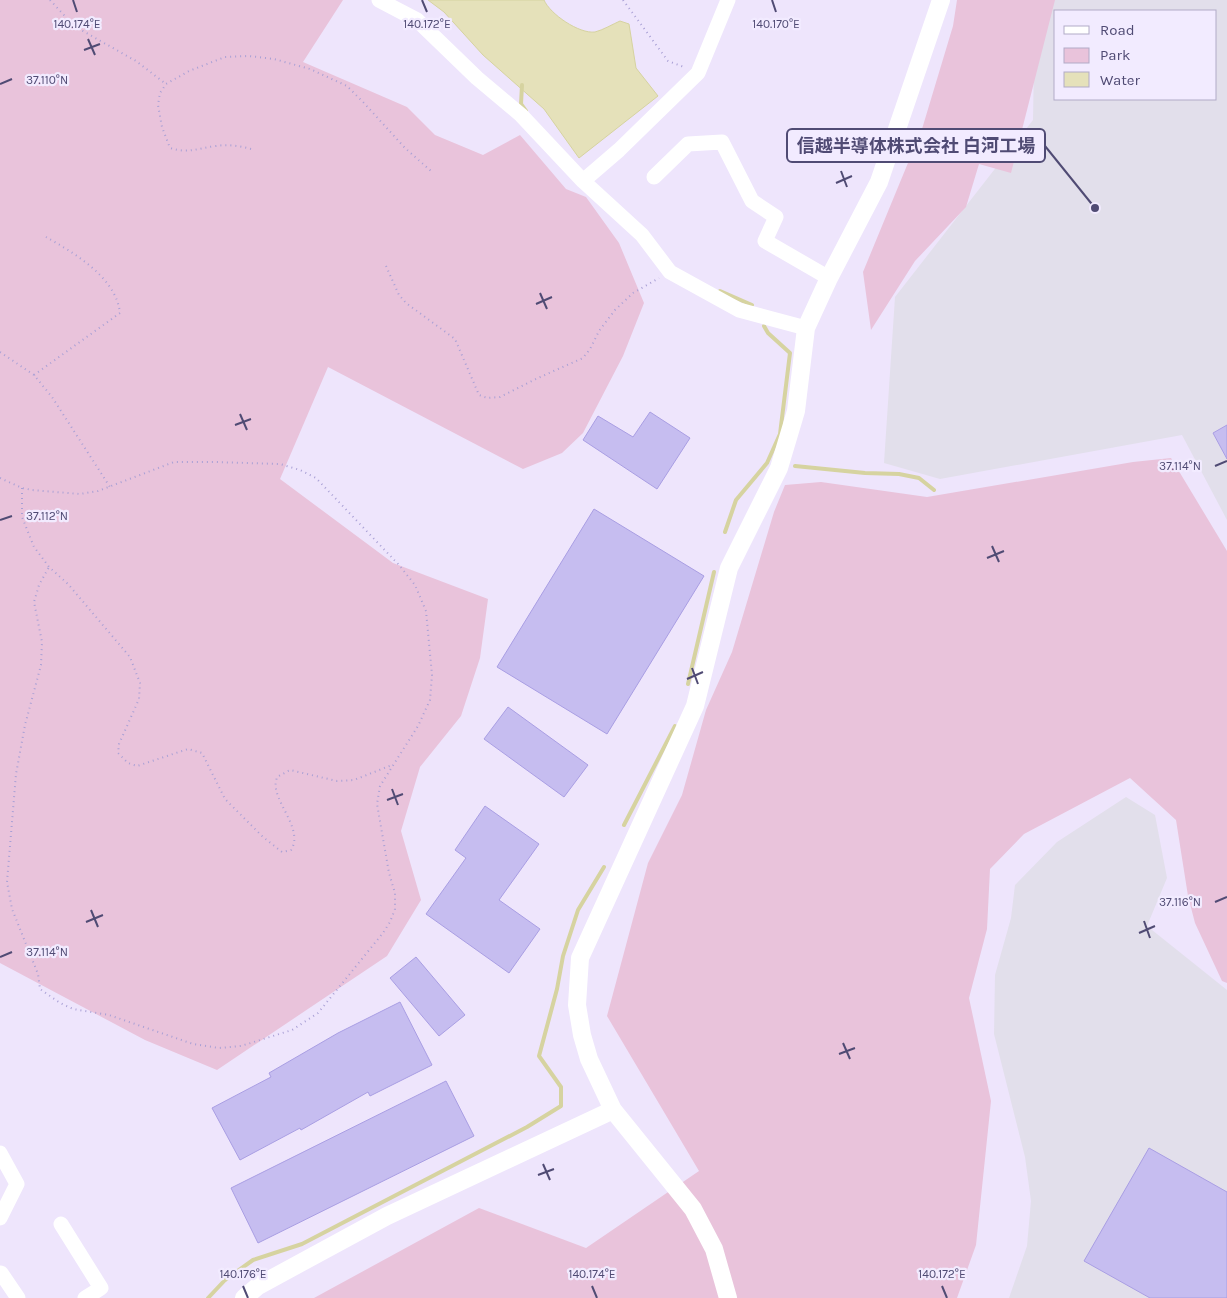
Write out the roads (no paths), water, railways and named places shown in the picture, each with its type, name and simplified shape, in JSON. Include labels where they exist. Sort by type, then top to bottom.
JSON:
[{"type":"street","points":[[379,0],[417,20],[476,78],[521,116],[583,182],[642,235],[670,272],[739,310],[806,328]]},
{"type":"street","points":[[583,182],[619,150],[698,73],[728,0]]},
{"type":"street","points":[[728,1298],[714,1249],[693,1209],[613,1110],[589,1060],[582,1035],[577,1004],[580,958],[695,706],[729,568],[779,468],[796,411],[806,328],[829,278],[879,182],[941,0]]},
{"type":"street","points":[[654,176],[688,144],[722,142],[752,200],[776,217],[765,240],[829,278]]},
{"type":"street","points":[[244,1298],[258,1286],[387,1216],[613,1110]]},
{"type":"street","points":[[0,1153],[17,1184],[0,1218]]},
{"type":"street","points":[[61,1224],[101,1288],[85,1298]]},
{"type":"street","points":[[1,1273],[18,1298]]},
{"type":"water","points":[[428,0],[544,0],[559,17],[573,26],[588,32],[595,32],[620,21],[629,24],[636,68],[658,96],[579,158],[544,109],[483,55],[444,12]]},
{"type":"waterway","points":[[522,85],[521,104],[526,111]]},
{"type":"waterway","points":[[720,291],[752,305]]},
{"type":"waterway","points":[[764,326],[768,333],[790,353],[780,434],[767,463]]},
{"type":"waterway","points":[[725,532],[736,500],[767,463]]},
{"type":"waterway","points":[[795,466],[865,473],[899,474],[919,478],[934,490]]},
{"type":"waterway","points":[[688,684],[714,572]]},
{"type":"waterway","points":[[624,825],[675,726]]},
{"type":"waterway","points":[[208,1298],[225,1280],[253,1260],[302,1244],[527,1127],[561,1106],[561,1087],[539,1056],[557,989],[563,956],[578,910],[604,867]]},
{"type":"place","name":"信越半導体株式会社 白河工場","points":[[1095,208]]}]
